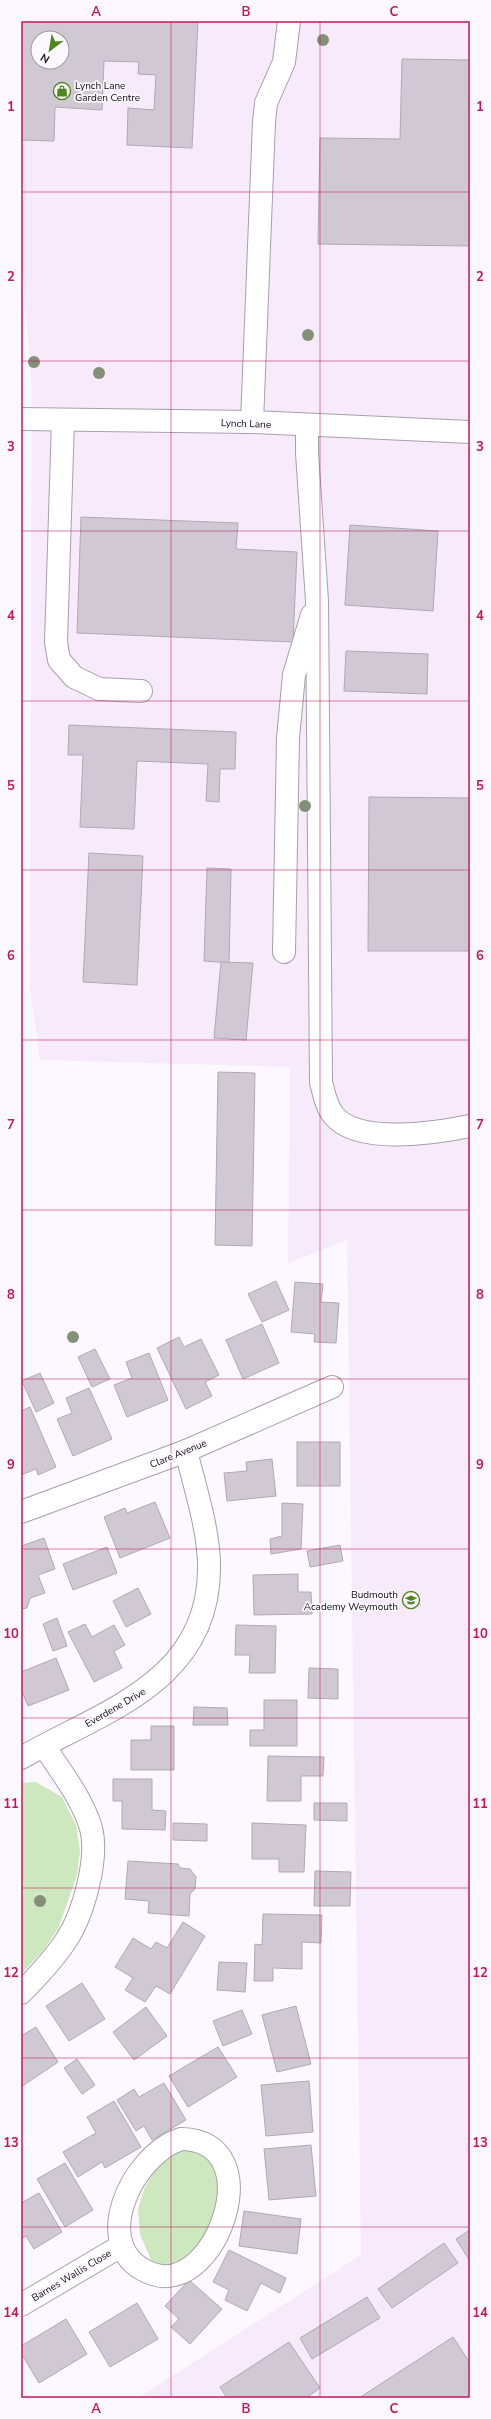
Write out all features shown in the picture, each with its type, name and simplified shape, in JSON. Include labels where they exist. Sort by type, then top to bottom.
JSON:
[{"type":"street","points":[[252,422],[264,122],[266,103],[284,62],[290,21]]},
{"type":"street","name":"Lynch Lane","points":[[21,419],[252,422],[470,432]]},
{"type":"street","points":[[64,420],[56,642],[59,660],[74,677],[99,689],[141,691]]},
{"type":"street","points":[[307,425],[307,453],[317,601],[321,1082],[328,1106],[335,1117],[349,1127],[364,1133],[432,1134],[470,1126]]},
{"type":"street","points":[[284,952],[289,730],[294,675],[302,642],[317,601]]},
{"type":"street","name":"Clare Avenue","points":[[21,1512],[186,1451],[332,1386]]},
{"type":"street","name":"Everdene Drive","points":[[21,1758],[137,1696],[172,1665],[196,1630],[203,1612],[209,1570],[208,1547],[186,1451]]},
{"type":"street","points":[[21,1993],[42,1973],[66,1941],[82,1904],[92,1865],[91,1829],[86,1814],[44,1746]]},
{"type":"street","points":[[181,2139],[193,2140],[207,2145],[218,2153],[225,2166],[229,2196],[226,2211],[204,2257],[183,2272],[162,2278],[148,2273],[135,2264],[127,2257],[121,2246],[120,2222],[127,2192],[142,2168],[155,2154],[169,2143],[181,2139]]},
{"type":"street","name":"Barnes Wallis Close","points":[[21,2305],[121,2246]]},
{"type":"shaded area","points":[[21,21],[470,21],[470,2398],[138,2398],[361,2255],[347,1240],[288,1263],[290,1067],[40,1060],[30,987],[32,386],[21,253]]},
{"type":"green space","points":[[36,1782],[62,1797],[76,1825],[80,1851],[77,1875],[58,1929],[42,1952],[21,1974],[21,1783]]},
{"type":"green space","points":[[191,2147],[207,2155],[217,2171],[220,2207],[201,2247],[167,2268],[151,2260],[140,2234],[138,2209],[144,2189],[160,2161],[175,2151]]},
{"type":"building","name":"Lynch Lane Garden Centre","points":[[21,21],[198,21],[192,148],[127,145],[128,108],[154,110],[156,75],[138,74],[139,62],[104,61],[102,110],[55,107],[54,141],[21,140]]},
{"type":"building","points":[[402,59],[470,60],[470,246],[318,244],[320,138],[400,139]]},
{"type":"building","points":[[81,517],[238,523],[236,549],[297,552],[293,642],[77,633]]},
{"type":"building","points":[[350,525],[438,531],[433,611],[345,605]]},
{"type":"building","points":[[346,651],[428,654],[427,694],[344,691]]},
{"type":"building","points":[[69,725],[236,732],[235,769],[220,769],[219,802],[206,801],[208,764],[137,761],[134,829],[80,827],[83,755],[68,755]]},
{"type":"building","points":[[369,797],[470,798],[470,951],[368,951]]},
{"type":"building","points":[[89,853],[143,856],[137,985],[83,982]]},
{"type":"building","points":[[207,868],[231,869],[229,963],[204,961]]},
{"type":"building","points":[[221,962],[253,963],[246,1040],[214,1038]]},
{"type":"building","points":[[218,1072],[255,1073],[252,1246],[215,1245]]},
{"type":"building","points":[[276,1281],[289,1310],[262,1322],[248,1294]]},
{"type":"building","points":[[295,1282],[323,1284],[321,1302],[339,1303],[336,1343],[314,1342],[315,1334],[291,1332]]},
{"type":"building","points":[[262,1324],[279,1363],[243,1379],[226,1340]]},
{"type":"building","points":[[179,1337],[184,1347],[201,1339],[219,1375],[205,1382],[212,1396],[186,1409],[157,1348]]},
{"type":"building","points":[[95,1349],[110,1379],[92,1387],[78,1357]]},
{"type":"building","points":[[149,1353],[168,1400],[127,1417],[114,1385],[132,1378],[126,1362]]},
{"type":"building","points":[[40,1373],[54,1403],[36,1412],[22,1381]]},
{"type":"building","points":[[89,1388],[112,1439],[73,1456],[57,1419],[72,1413],[66,1398]]},
{"type":"building","points":[[30,1407],[56,1467],[38,1475],[36,1469],[21,1475],[21,1411]]},
{"type":"building","points":[[297,1442],[340,1442],[340,1486],[297,1486]]},
{"type":"building","points":[[272,1459],[276,1496],[227,1501],[224,1473],[247,1471],[246,1462]]},
{"type":"building","points":[[155,1502],[170,1538],[120,1558],[104,1517],[125,1508],[127,1513]]},
{"type":"building","points":[[282,1503],[303,1504],[301,1549],[271,1554],[270,1539],[282,1536]]},
{"type":"building","points":[[44,1538],[55,1569],[38,1575],[45,1593],[30,1598],[27,1608],[21,1609],[21,1546]]},
{"type":"building","points":[[340,1545],[343,1561],[310,1567],[307,1551]]},
{"type":"building","points":[[107,1547],[117,1573],[73,1590],[63,1564]]},
{"type":"building","points":[[298,1574],[298,1592],[311,1592],[312,1614],[254,1615],[253,1575]]},
{"type":"building","points":[[138,1588],[151,1614],[126,1627],[113,1601]]},
{"type":"building","points":[[57,1618],[67,1646],[53,1651],[43,1624]]},
{"type":"building","points":[[85,1624],[92,1637],[114,1625],[125,1645],[114,1651],[122,1668],[94,1682],[68,1632]]},
{"type":"building","points":[[236,1625],[276,1626],[275,1673],[249,1673],[250,1655],[235,1655]]},
{"type":"building","points":[[56,1658],[69,1690],[28,1706],[21,1689],[21,1672]]},
{"type":"building","points":[[309,1668],[338,1669],[338,1699],[308,1698]]},
{"type":"building","points":[[264,1700],[297,1700],[297,1746],[250,1746],[250,1730],[264,1730]]},
{"type":"building","points":[[194,1707],[227,1708],[228,1725],[193,1725]]},
{"type":"building","points":[[151,1726],[174,1726],[174,1770],[131,1770],[131,1740],[151,1740]]},
{"type":"building","points":[[268,1756],[324,1757],[323,1776],[301,1776],[301,1801],[267,1801]]},
{"type":"building","points":[[113,1779],[152,1779],[152,1810],[166,1811],[165,1830],[122,1829],[122,1801],[113,1801]]},
{"type":"building","points":[[314,1803],[347,1803],[347,1821],[314,1820]]},
{"type":"building","points":[[173,1823],[207,1824],[207,1841],[173,1840]]},
{"type":"building","points":[[252,1823],[306,1825],[304,1872],[279,1872],[279,1859],[252,1859]]},
{"type":"building","points":[[128,1861],[178,1864],[180,1868],[190,1869],[196,1877],[195,1889],[190,1894],[189,1916],[148,1913],[149,1901],[125,1899]]},
{"type":"building","points":[[315,1871],[351,1872],[350,1906],[314,1906]]},
{"type":"building","points":[[263,1914],[322,1915],[321,1943],[302,1942],[302,1969],[273,1968],[273,1981],[254,1981],[255,1944],[262,1945]]},
{"type":"building","points":[[183,1922],[205,1936],[170,1994],[156,1986],[145,2002],[125,1990],[133,1978],[115,1967],[133,1938],[151,1949],[156,1942],[167,1948]]},
{"type":"building","points":[[219,1962],[247,1963],[245,1992],[217,1990]]},
{"type":"building","points":[[82,1983],[105,2019],[69,2041],[46,2006]]},
{"type":"building","points":[[296,2006],[311,2064],[277,2072],[262,2015]]},
{"type":"building","points":[[146,2007],[167,2036],[134,2060],[113,2032]]},
{"type":"building","points":[[242,2010],[252,2034],[223,2046],[213,2021]]},
{"type":"building","points":[[36,2027],[58,2062],[21,2087],[21,2051],[23,2049],[21,2036]]},
{"type":"building","points":[[218,2047],[237,2077],[188,2107],[169,2076]]},
{"type":"building","points":[[77,2059],[95,2085],[82,2094],[64,2068]]},
{"type":"building","points":[[309,2081],[313,2132],[266,2136],[261,2085]]},
{"type":"building","points":[[164,2083],[186,2120],[152,2140],[144,2126],[136,2131],[117,2100],[134,2089],[139,2097]]},
{"type":"building","points":[[114,2101],[141,2147],[105,2168],[102,2162],[78,2177],[63,2152],[96,2133],[87,2117]]},
{"type":"building","points":[[311,2145],[316,2196],[269,2200],[264,2149]]},
{"type":"building","points":[[65,2163],[93,2210],[65,2227],[37,2179]]},
{"type":"building","points":[[39,2193],[62,2232],[34,2249],[26,2236],[21,2239],[21,2203]]},
{"type":"building","points":[[244,2211],[301,2219],[297,2254],[239,2246]]},
{"type":"building","points":[[470,2230],[470,2261],[456,2239]]},
{"type":"building","points":[[444,2243],[458,2263],[392,2308],[378,2289]]},
{"type":"building","points":[[229,2250],[286,2278],[280,2293],[261,2283],[247,2311],[225,2300],[229,2290],[213,2282]]},
{"type":"building","points":[[189,2280],[222,2309],[190,2344],[171,2327],[179,2319],[165,2306]]},
{"type":"building","points":[[367,2297],[380,2318],[312,2359],[300,2338]]},
{"type":"building","points":[[137,2303],[158,2339],[110,2367],[89,2332]]},
{"type":"building","points":[[66,2319],[87,2354],[39,2383],[21,2353],[21,2346]]},
{"type":"building","points":[[453,2337],[470,2363],[470,2398],[359,2398]]},
{"type":"building","points":[[289,2342],[320,2388],[306,2398],[227,2398],[220,2387]]},
{"type":"place","name":"Lynch Lane Garden Centre","points":[[62,91]]},
{"type":"place","name":"Budmouth Academy Weymouth","points":[[411,1600]]}]
